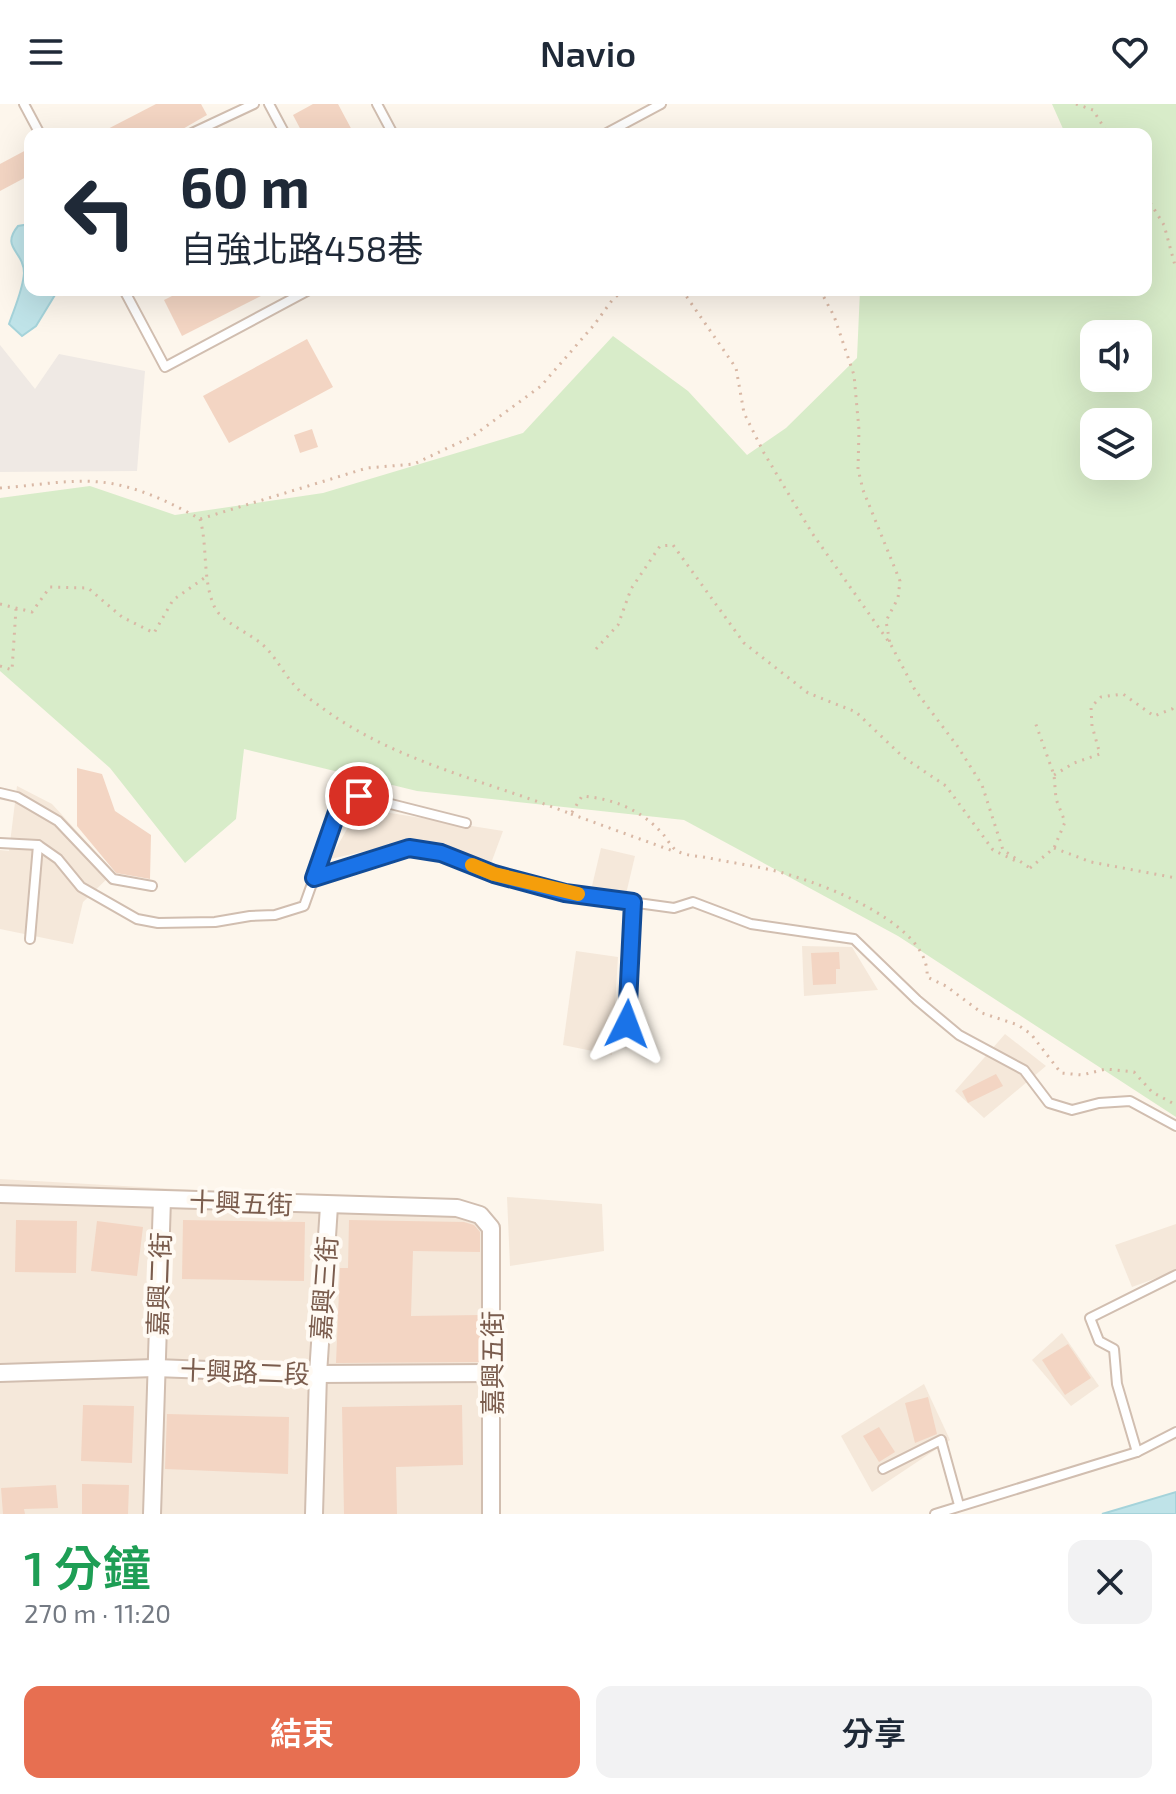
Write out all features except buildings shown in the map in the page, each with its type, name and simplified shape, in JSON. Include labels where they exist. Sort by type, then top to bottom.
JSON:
[{"type":"street","name":"十興五街","points":[[0,1194],[457,1208],[480,1215]]},
{"type":"street","name":"嘉興二街","points":[[152,1514],[162,1199]]},
{"type":"street","name":"嘉興三街","points":[[314,1514],[318,1374],[329,1206]]},
{"type":"street","name":"嘉興五街","points":[[480,1215],[491,1228],[491,1514]]},
{"type":"street","name":"十興路二段","points":[[0,1373],[155,1368],[318,1374],[491,1373]]},
{"type":"lane","points":[[24,104],[37,128]]},
{"type":"lane","points":[[203,128],[254,104]]},
{"type":"lane","points":[[269,104],[282,128]]},
{"type":"lane","points":[[377,104],[390,128]]},
{"type":"lane","points":[[616,128],[661,104]]},
{"type":"lane","points":[[127,296],[165,367],[298,296]]},
{"type":"lane","points":[[0,793],[26,800],[58,821],[113,879],[152,886]]},
{"type":"lane","points":[[0,843],[38,845],[58,859],[81,887],[137,919],[158,923],[215,922],[275,915],[304,906],[338,809],[359,796],[466,823]]},
{"type":"lane","points":[[30,939],[38,845]]},
{"type":"lane","points":[[314,878],[409,848],[441,853],[494,874],[565,893],[674,908],[693,902],[751,924],[854,939],[917,1000],[959,1035],[1024,1070],[1049,1103],[1072,1110],[1099,1103],[1130,1101],[1176,1126]]},
{"type":"lane","points":[[627,1024],[633,902]]},
{"type":"lane","points":[[1137,1452],[1117,1384],[1114,1349],[1099,1341],[1090,1318],[1176,1275]]},
{"type":"lane","points":[[935,1514],[1137,1452],[1176,1432]]},
{"type":"lane","points":[[883,1469],[941,1440],[959,1505]]},
{"type":"path","points":[[1076,104],[1093,110],[1104,128]]},
{"type":"path","points":[[1152,206],[1164,225],[1176,269]]},
{"type":"path","points":[[0,488],[101,482],[177,506],[200,519],[367,468],[414,464],[473,436],[541,386],[617,296]]},
{"type":"path","points":[[686,296],[736,368],[744,413],[812,533],[891,645],[915,690],[982,785],[1003,850],[1030,868]]},
{"type":"path","points":[[823,296],[834,316],[854,375],[859,430],[858,469],[863,490],[900,581],[898,598],[886,621],[891,645]]},
{"type":"path","points":[[200,519],[205,539],[207,576],[216,611],[261,643],[281,664],[296,688],[340,721],[416,760],[512,790],[676,851],[792,876],[862,904],[906,934],[928,966],[927,977],[957,993],[982,1013],[1018,1025],[1031,1034],[1061,1073],[1082,1075],[1106,1069],[1134,1072],[1152,1092],[1176,1105]]},
{"type":"path","points":[[596,649],[618,625],[631,589],[660,546],[673,545],[744,643],[808,693],[856,712],[903,757],[946,786],[993,850],[1030,868]]},
{"type":"path","points":[[0,604],[32,612],[50,587],[88,588],[122,617],[154,633],[173,600],[207,576]]},
{"type":"path","points":[[0,666],[12,670],[16,609]]},
{"type":"path","points":[[1054,775],[1074,763],[1100,754],[1092,726],[1091,707],[1101,697],[1123,694],[1154,716],[1172,709],[1176,704]]},
{"type":"path","points":[[1030,868],[1054,848],[1065,822],[1056,799],[1054,775],[1034,719]]},
{"type":"path","points":[[571,814],[582,796],[601,797],[626,805],[652,824],[676,851]]},
{"type":"path","points":[[1054,848],[1091,862],[1176,878]]},
{"type":"shaded area","points":[[0,345],[35,389],[59,354],[145,371],[137,471],[0,472]]},
{"type":"shaded area","points":[[17,786],[52,804],[114,872],[83,902],[73,944],[0,929],[0,850],[9,851]]},
{"type":"shaded area","points":[[359,808],[503,831],[490,866],[411,841],[330,859]]},
{"type":"shaded area","points":[[601,848],[635,856],[626,894],[592,886]]},
{"type":"shaded area","points":[[802,946],[852,947],[878,990],[804,996]]},
{"type":"shaded area","points":[[576,951],[618,957],[612,1055],[563,1045]]},
{"type":"shaded area","points":[[1005,1034],[1046,1066],[984,1118],[955,1091]]},
{"type":"shaded area","points":[[0,1179],[458,1205],[493,1218],[495,1514],[0,1514]]},
{"type":"shaded area","points":[[507,1197],[602,1204],[604,1251],[510,1266]]},
{"type":"shaded area","points":[[1176,1224],[1176,1271],[1132,1287],[1115,1245]]},
{"type":"shaded area","points":[[1062,1333],[1099,1386],[1071,1406],[1032,1360]]},
{"type":"shaded area","points":[[924,1384],[950,1440],[872,1492],[841,1436]]},
{"type":"green space","points":[[1052,104],[1176,104],[1176,1117],[898,936],[684,820],[417,791],[244,749],[236,819],[185,863],[110,768],[0,671],[0,498],[90,486],[175,515],[323,493],[523,433],[613,336],[688,391],[747,455],[786,428],[857,358],[860,296],[1152,296],[1152,128],[1063,128]]},
{"type":"water","points":[[24,225],[24,273],[11,240],[18,226]]},
{"type":"water","points":[[24,273],[24,296],[54,296],[36,326],[22,336],[9,324]]},
{"type":"water","points":[[1176,1492],[1176,1514],[1102,1514]]},
{"type":"slow traffic","points":[[472,865],[494,874],[578,894]]},
{"type":"route","points":[[359,796],[338,809],[314,878],[409,848],[441,853],[494,874],[565,893],[633,902],[627,1024]]}]
